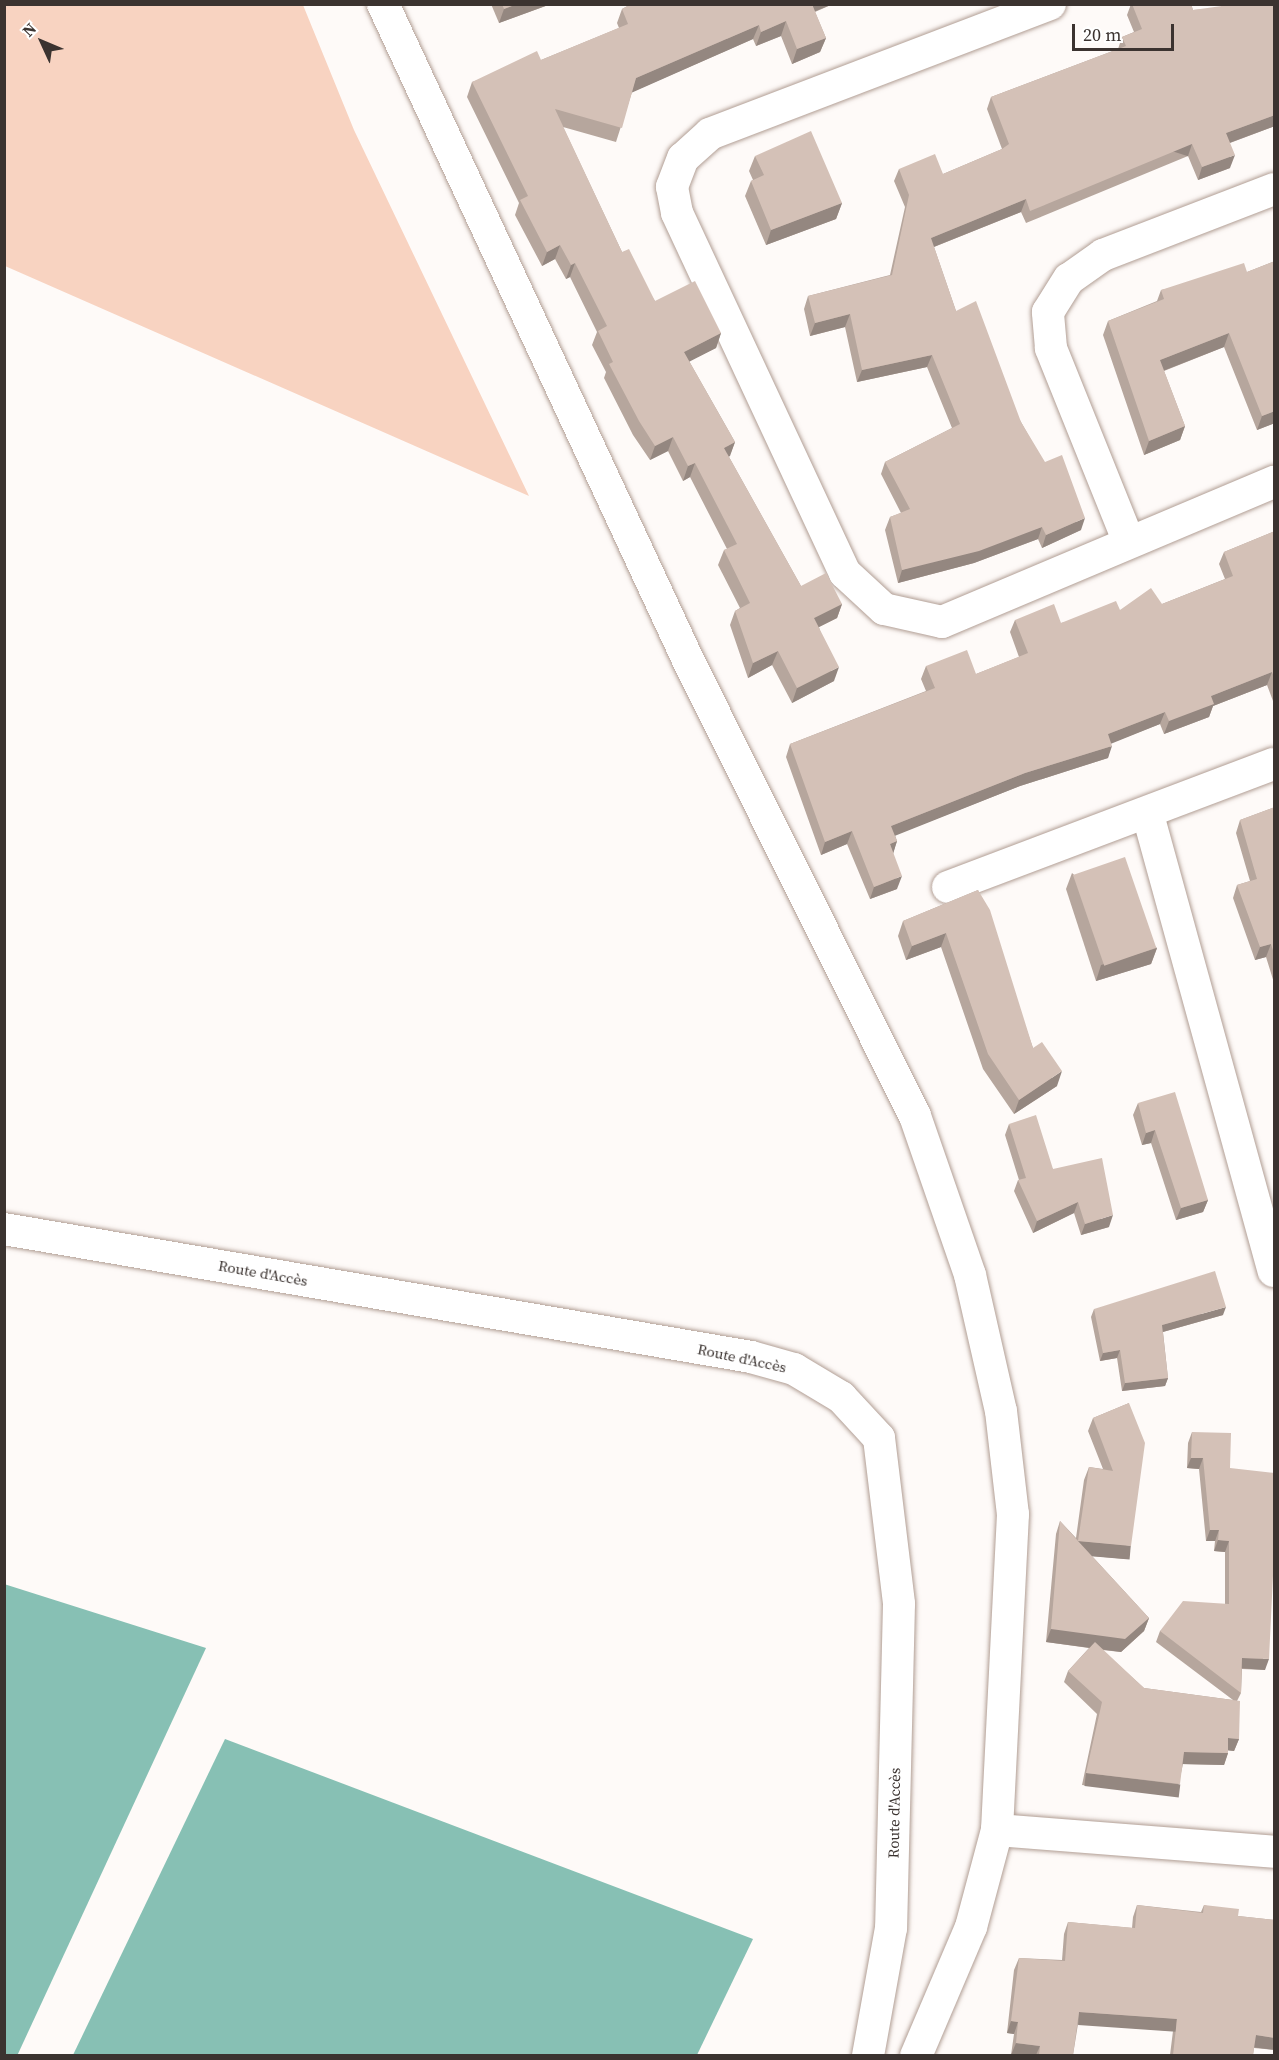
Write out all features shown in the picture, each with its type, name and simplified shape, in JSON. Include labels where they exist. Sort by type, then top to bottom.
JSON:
[{"type":"street","points":[[383,4],[688,660],[915,1116],[970,1275],[1000,1411],[1013,1514],[997,1830],[971,1926],[916,2055]]},
{"type":"street","points":[[1050,4],[710,134],[683,158],[672,188],[677,213],[845,573],[862,592],[909,618],[942,622],[1128,540],[1275,482]]},
{"type":"street","points":[[1128,540],[1051,348],[1048,312],[1069,279],[1103,255],[1275,189]]},
{"type":"street","points":[[948,887],[1148,815],[1275,764]]},
{"type":"street","points":[[1148,815],[1275,1271]]},
{"type":"street","name":"Route d'Accès","points":[[4,1229],[751,1357],[794,1369],[842,1397],[879,1438],[899,1604],[891,1928],[868,2055]]},
{"type":"street","points":[[997,1830],[1275,1852]]},
{"type":"shaded area","points":[[5,4],[303,5],[354,130],[529,496],[5,266]]},
{"type":"shaded area","points":[[4,1584],[206,1648],[17,2056],[4,2055]]},
{"type":"shaded area","points":[[225,1739],[753,1939],[697,2055],[73,2055]]},
{"type":"building","points":[[502,4],[517,4],[504,9]]},
{"type":"building","points":[[631,4],[812,4],[826,38],[797,49],[786,21],[761,32],[759,25],[636,78],[622,128],[555,109],[622,252],[629,249],[655,301],[695,281],[721,333],[684,352],[735,442],[724,448],[801,586],[826,573],[842,604],[814,618],[839,667],[797,688],[778,651],[753,663],[735,611],[750,603],[724,550],[737,544],[695,463],[688,466],[673,437],[655,446],[639,421],[609,364],[613,362],[598,331],[607,326],[575,263],[571,265],[560,245],[547,252],[520,200],[528,196],[472,82],[537,51],[541,60],[628,24],[622,9]]},
{"type":"building","points":[[1132,4],[1191,4],[1193,10],[1236,4],[1275,4],[1275,115],[1226,133],[1235,155],[1202,167],[1192,144],[1030,211],[1026,199],[931,238],[956,311],[976,301],[1021,422],[1045,462],[1062,455],[1085,518],[1046,535],[1042,527],[979,551],[902,570],[890,517],[910,509],[885,462],[960,424],[932,355],[862,370],[850,314],[815,323],[808,296],[892,275],[909,195],[899,169],[935,154],[943,174],[1002,149],[1009,144],[991,97],[1126,46],[1122,37],[1142,29]]},
{"type":"building","points":[[811,131],[842,203],[771,230],[751,181],[764,175],[755,156]]},
{"type":"building","points":[[1275,261],[1275,411],[1262,416],[1229,333],[1160,360],[1185,426],[1149,441],[1108,321],[1164,299],[1161,290],[1244,263],[1247,272]]},
{"type":"building","points":[[1275,531],[1275,679],[1272,672],[1211,696],[1214,704],[1169,721],[1165,712],[1108,734],[1112,746],[1025,773],[891,826],[897,841],[890,844],[902,876],[874,887],[852,831],[825,842],[790,744],[935,688],[926,666],[967,650],[976,674],[1028,653],[1015,620],[1054,604],[1061,623],[1116,601],[1120,610],[1151,588],[1162,604],[1233,576],[1224,552]]},
{"type":"building","points":[[1275,807],[1275,957],[1271,944],[1260,947],[1237,885],[1257,879],[1240,820]]},
{"type":"building","points":[[1125,857],[1156,948],[1104,966],[1073,875]]},
{"type":"building","points":[[978,890],[990,910],[1033,1048],[1042,1042],[1062,1071],[1019,1100],[988,1054],[946,933],[912,946],[903,921]]},
{"type":"building","points":[[1175,1092],[1208,1200],[1181,1208],[1155,1130],[1146,1133],[1138,1103]]},
{"type":"building","points":[[1036,1115],[1053,1169],[1102,1158],[1113,1215],[1085,1224],[1078,1202],[1037,1221],[1018,1180],[1026,1178],[1009,1124]]},
{"type":"building","points":[[1215,1271],[1226,1307],[1162,1325],[1168,1378],[1125,1383],[1120,1350],[1103,1353],[1094,1309]]},
{"type":"building","points":[[1129,1403],[1145,1443],[1131,1546],[1078,1541],[1089,1467],[1113,1471],[1093,1418]]},
{"type":"building","points":[[1192,1432],[1231,1433],[1230,1468],[1275,1473],[1275,1534],[1269,1659],[1242,1658],[1241,1693],[1160,1631],[1183,1601],[1229,1604],[1229,1541],[1218,1540],[1219,1530],[1210,1530],[1203,1458],[1191,1458]]},
{"type":"building","points":[[1060,1521],[1149,1618],[1125,1639],[1051,1629]]},
{"type":"building","points":[[1095,1642],[1144,1688],[1240,1701],[1239,1739],[1228,1738],[1228,1753],[1184,1752],[1180,1784],[1086,1773],[1102,1702],[1068,1671]]},
{"type":"building","points":[[1137,1905],[1203,1913],[1204,1905],[1239,1909],[1238,1916],[1275,1920],[1275,2038],[1256,2035],[1253,2055],[1173,2055],[1177,2019],[1079,2012],[1073,2055],[1039,2055],[1040,2046],[1016,2043],[1018,2022],[1011,2021],[1019,1958],[1065,1961],[1068,1922],[1135,1928]]}]
